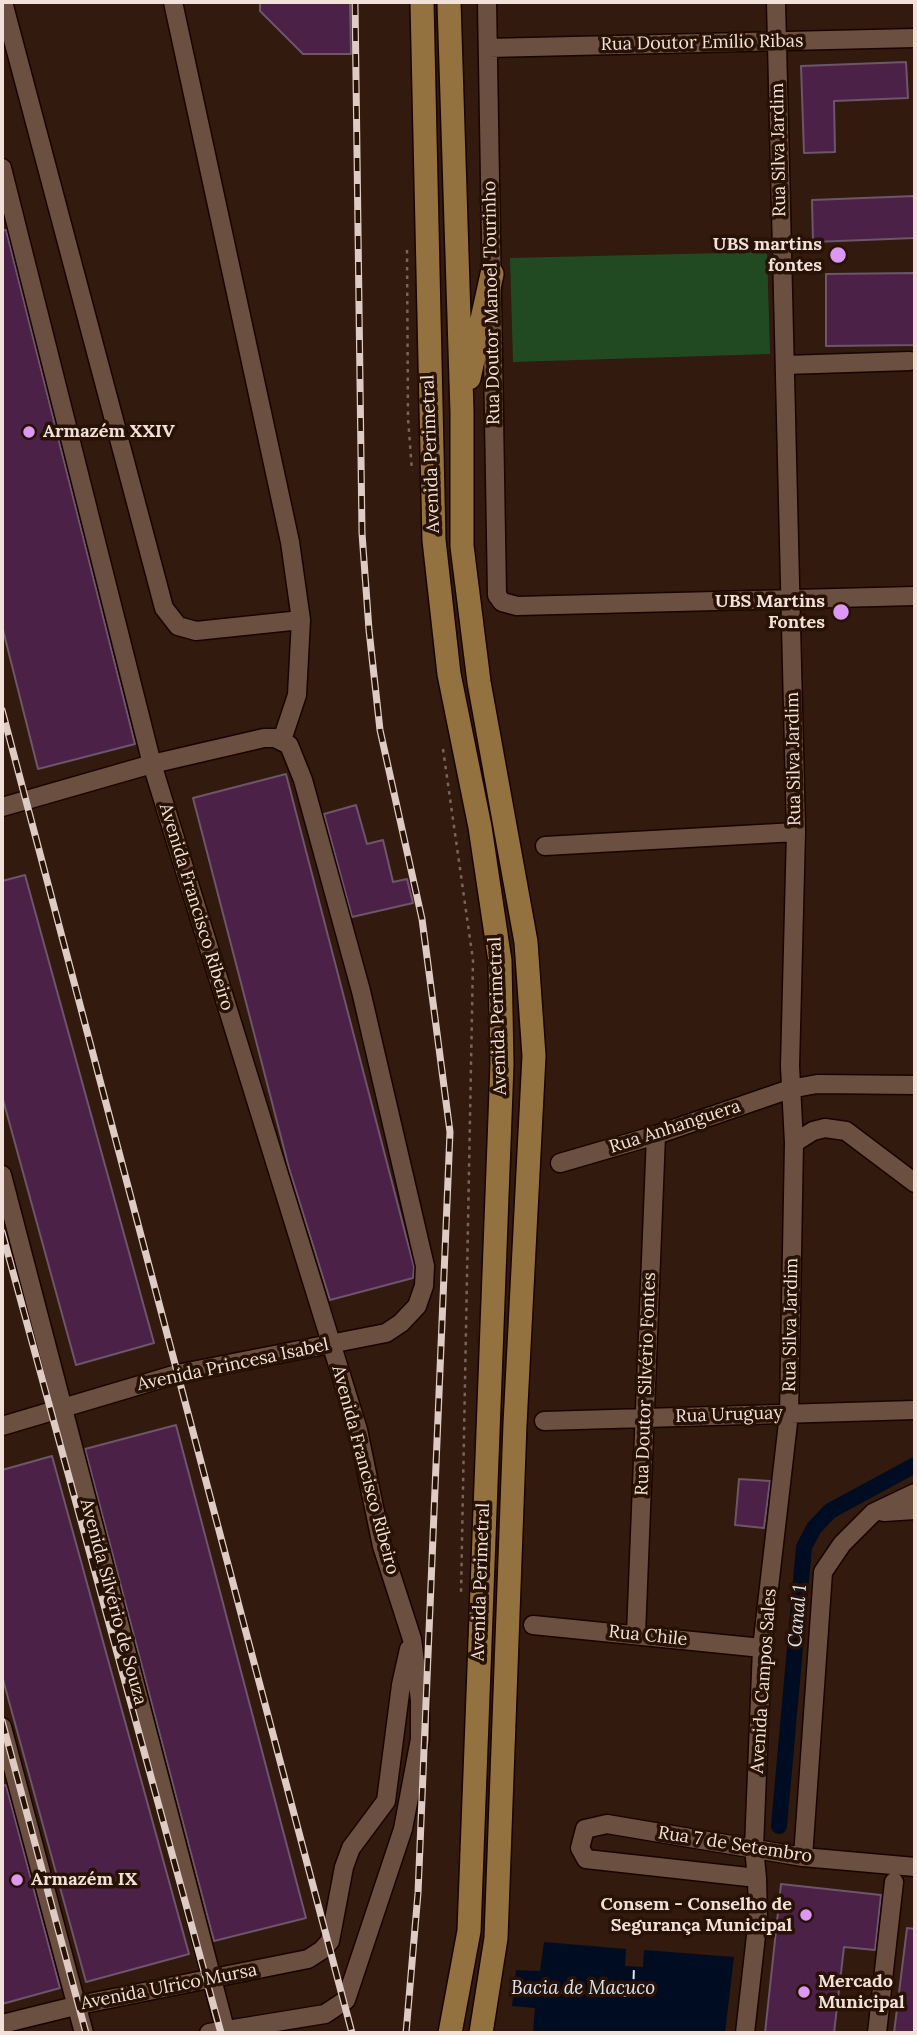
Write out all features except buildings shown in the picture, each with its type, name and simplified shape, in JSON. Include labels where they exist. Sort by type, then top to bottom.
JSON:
[{"type":"main road","name":"Avenida Perimetral","points":[[422,2],[434,540],[450,674],[480,827],[500,961],[502,1064],[469,1931],[450,2033]]},
{"type":"main road","name":"Avenida Perimetral","points":[[449,2],[462,412],[462,547],[479,682],[526,942],[534,1056],[514,1424],[496,1938],[481,2033]]},
{"type":"main road","points":[[462,412],[492,274]]},
{"type":"street","points":[[3,2],[164,608],[177,626],[195,631],[301,620]]},
{"type":"street","points":[[2,807],[152,764],[264,738],[282,740],[297,695],[301,620],[290,542],[173,2]]},
{"type":"street","name":"Rua Doutor Manoel Tourinho","points":[[487,2],[495,588],[502,602],[517,606],[791,599]]},
{"type":"street","name":"Rua Silva Jardim","points":[[776,2],[796,832],[790,1088],[794,1143],[789,1413],[779,1515]]},
{"type":"street","name":"Rua Doutor Emílio Ribas","points":[[488,48],[915,38]]},
{"type":"street","name":"Avenida Francisco Ribeiro","points":[[2,168],[5,198],[152,764],[358,1430],[382,1546],[412,1639],[420,1700],[420,1739],[403,1829],[346,2000],[325,2014],[217,2031]]},
{"type":"street","points":[[785,365],[910,361]]},
{"type":"street","points":[[791,599],[915,596]]},
{"type":"street","name":"Avenida Princesa Isabel","points":[[2,1426],[177,1374],[386,1333],[401,1323],[416,1306],[424,1286],[425,1266],[361,990],[303,780],[295,755],[282,740]]},
{"type":"street","points":[[545,846],[796,832]]},
{"type":"street","name":"Rua Anhanguera","points":[[560,1163],[656,1135],[790,1088],[817,1084],[915,1085]]},
{"type":"street","points":[[794,1143],[813,1131],[825,1128],[846,1131],[915,1183]]},
{"type":"street","name":"Rua Doutor Silvério Fontes","points":[[636,1634],[656,1135]]},
{"type":"street","name":"Avenida Silvério de Souza","points":[[2,1175],[212,1979],[217,2031]]},
{"type":"street","name":"Rua Uruguay","points":[[544,1421],[915,1410]]},
{"type":"street","points":[[803,1857],[823,1572],[842,1544],[873,1513],[915,1493]]},
{"type":"street","points":[[873,1513],[915,1510]]},
{"type":"street","name":"Avenida Campos Sales","points":[[745,2033],[758,1918],[754,1848],[762,1648],[779,1515]]},
{"type":"street","name":"Rua Chile","points":[[533,1625],[762,1648]]},
{"type":"street","name":"Avenida Ulrico Mursa","points":[[2,2024],[308,1959],[330,1941],[344,1867],[351,1848],[379,1814],[391,1785],[401,1685],[412,1639]]},
{"type":"street","points":[[2,1727],[84,2033]]},
{"type":"street","name":"Rua 7 de Setembro","points":[[757,1878],[593,1860],[583,1856],[580,1843],[585,1829],[607,1824],[803,1857],[915,1867]]},
{"type":"street","points":[[877,2033],[894,1882]]},
{"type":"path","points":[[407,238],[408,418],[412,473]]},
{"type":"path","points":[[443,745],[473,960],[461,1603]]},
{"type":"green space","points":[[767,252],[770,354],[513,362],[510,258]]},
{"type":"water","name":"Bacia de Macuco","points":[[544,1942],[626,1949],[625,1966],[643,1967],[644,1950],[734,1957],[725,2033],[533,2033],[535,2008],[512,2006],[516,1970],[540,1971]]},
{"type":"waterway","name":"Canal 1","points":[[779,1826],[804,1547],[814,1528],[830,1511],[915,1465]]},
{"type":"ferry route","points":[[522,1991],[633,1996],[634,1966]]},
{"type":"railway","points":[[355,2],[362,533],[369,630],[380,730],[422,919],[450,1132],[418,1893],[406,2033]]},
{"type":"railway","points":[[2,710],[352,2033]]},
{"type":"railway","points":[[2,1232],[221,2033]]},
{"type":"railway","points":[[2,1721],[86,2033]]},
{"type":"place","name":"UBS martins fontes","points":[[838,255]]},
{"type":"place","name":"Armazém XXIV","points":[[29,432]]},
{"type":"place","name":"UBS Martins Fontes","points":[[841,612]]},
{"type":"place","name":"Armazém IX","points":[[17,1880]]},
{"type":"place","name":"Consem - Conselho de Segurança Municipal","points":[[806,1915]]},
{"type":"place","name":"Mercado Municipal","points":[[804,1992]]}]
